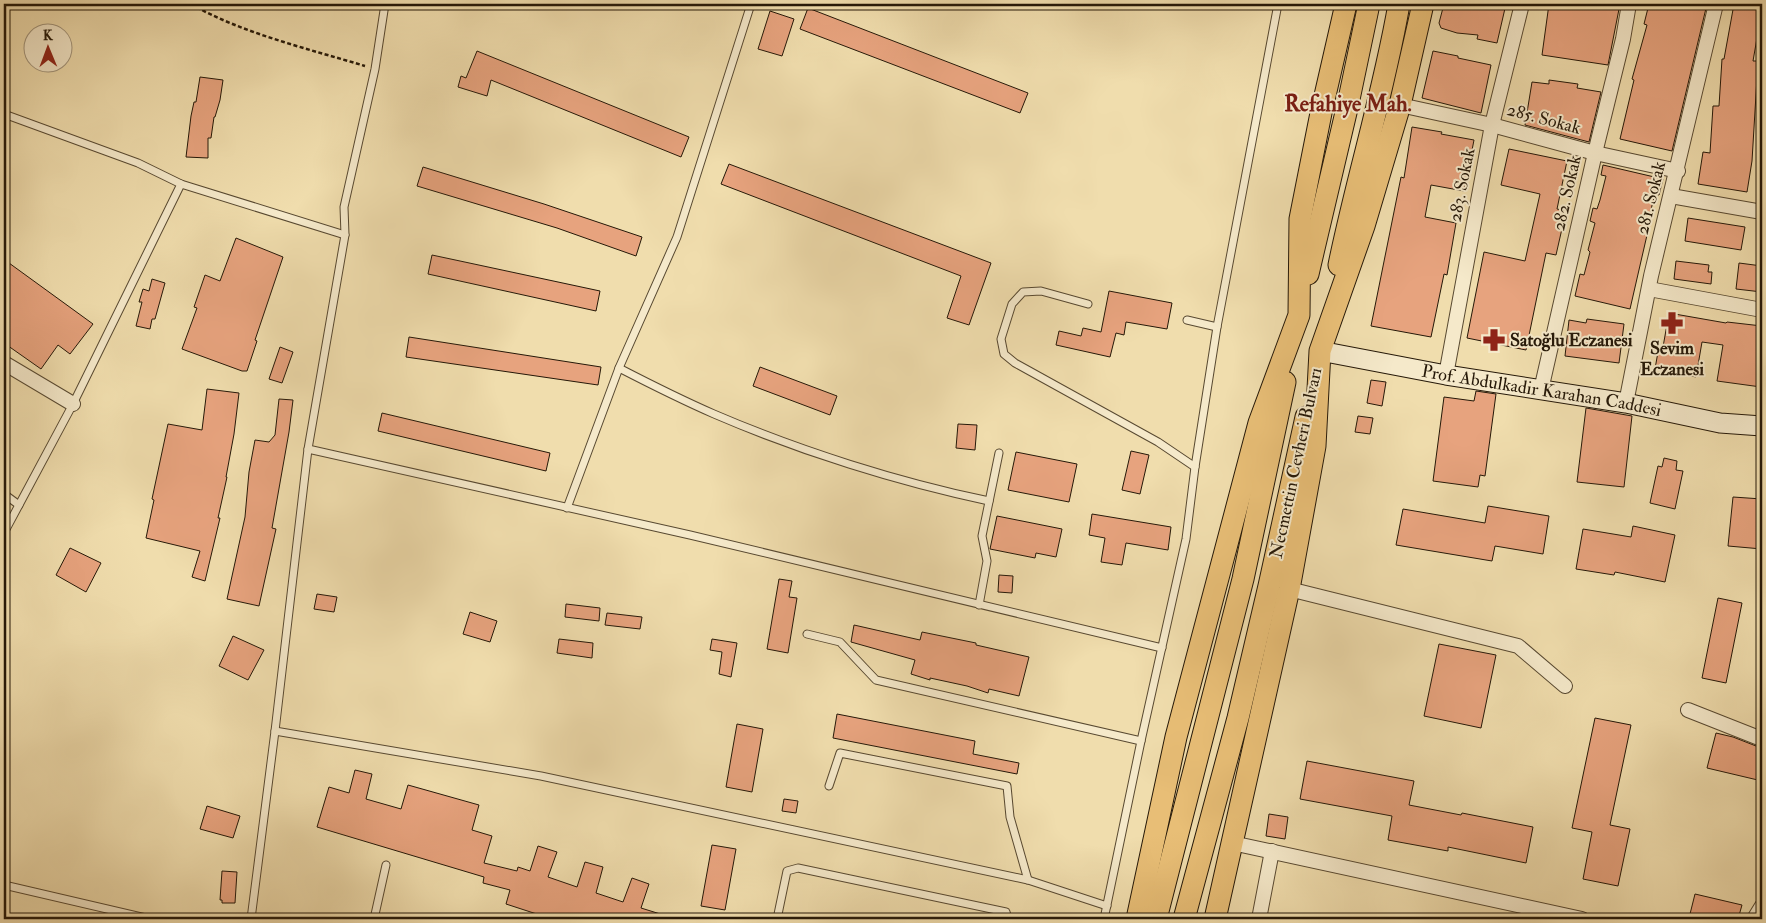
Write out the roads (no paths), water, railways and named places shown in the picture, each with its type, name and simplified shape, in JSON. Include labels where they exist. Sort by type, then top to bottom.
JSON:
[{"type":"main road","points":[[1137,919],[1176,737],[1258,423],[1299,314],[1300,219],[1321,113],[1346,4]]},
{"type":"main road","name":"Necmettin Cevheri Bulvarı","points":[[1156,919],[1243,579],[1299,314],[1346,113],[1369,4]]},
{"type":"main road","name":"Necmettin Cevheri Bulvarı","points":[[1184,919],[1270,586],[1347,227],[1369,143],[1399,4]]},
{"type":"main road","points":[[1215,919],[1289,589],[1315,446],[1320,351],[1364,226],[1400,105],[1423,4]]},
{"type":"main road","name":"Prof. Abdulkadir Karahan Caddesi","points":[[1320,351],[1446,375],[1626,403],[1720,422],[1762,426]]},
{"type":"street","name":"283. Sokak","points":[[1446,375],[1492,125],[1522,4]]},
{"type":"street","name":"282. Sokak","points":[[1541,390],[1623,39],[1629,4]]},
{"type":"street","name":"281. Sokak","points":[[1626,403],[1649,289],[1716,4]]},
{"type":"street","name":"285. Sokak","points":[[1400,105],[1492,125],[1595,153],[1678,171]]},
{"type":"street","points":[[1671,196],[1762,212]]},
{"type":"street","points":[[1649,289],[1762,310]]},
{"type":"street","points":[[4,363],[72,404]]},
{"type":"street","points":[[1289,589],[1518,646],[1565,686]]},
{"type":"street","points":[[1688,710],[1759,738],[1762,734]]},
{"type":"street","points":[[1232,843],[1582,919]]},
{"type":"street","points":[[1259,919],[1272,852]]},
{"type":"street","points":[[1754,919],[1762,906]]},
{"type":"lane","points":[[251,919],[308,449],[345,235],[344,207],[375,69],[385,4]]},
{"type":"lane","points":[[567,508],[619,368],[677,237],[751,4]]},
{"type":"lane","points":[[1104,919],[1186,539],[1195,467],[1217,327],[1278,4]]},
{"type":"lane","points":[[4,114],[138,163],[181,184],[345,235]]},
{"type":"lane","points":[[4,533],[72,404],[181,184]]},
{"type":"lane","points":[[1088,304],[1041,292],[1024,292],[1012,304],[1001,339],[1004,354],[1016,363],[1158,442],[1195,467]]},
{"type":"lane","points":[[1187,320],[1217,327]]},
{"type":"lane","points":[[619,368],[714,414],[805,450],[938,490],[989,501]]},
{"type":"lane","points":[[308,449],[690,535],[1162,648]]},
{"type":"lane","points":[[978,605],[987,561],[982,536],[999,453]]},
{"type":"lane","points":[[4,494],[19,505]]},
{"type":"lane","points":[[807,634],[840,642],[876,680],[1141,741]]},
{"type":"lane","points":[[275,731],[541,776],[1028,880],[1108,906]]},
{"type":"lane","points":[[829,786],[840,753],[1007,786],[1010,817],[1028,880]]},
{"type":"lane","points":[[374,919],[386,865]]},
{"type":"lane","points":[[777,919],[787,871],[798,868],[1006,912],[1008,919]]},
{"type":"lane","points":[[4,885],[150,919]]},
{"type":"place","name":"Sevim Eczanesi","points":[[1672,323]]},
{"type":"place","name":"Satoğlu Eczanesi","points":[[1494,340]]},
{"type":"district","name":"Refahiye Mah.","points":[[1348,104]]}]
